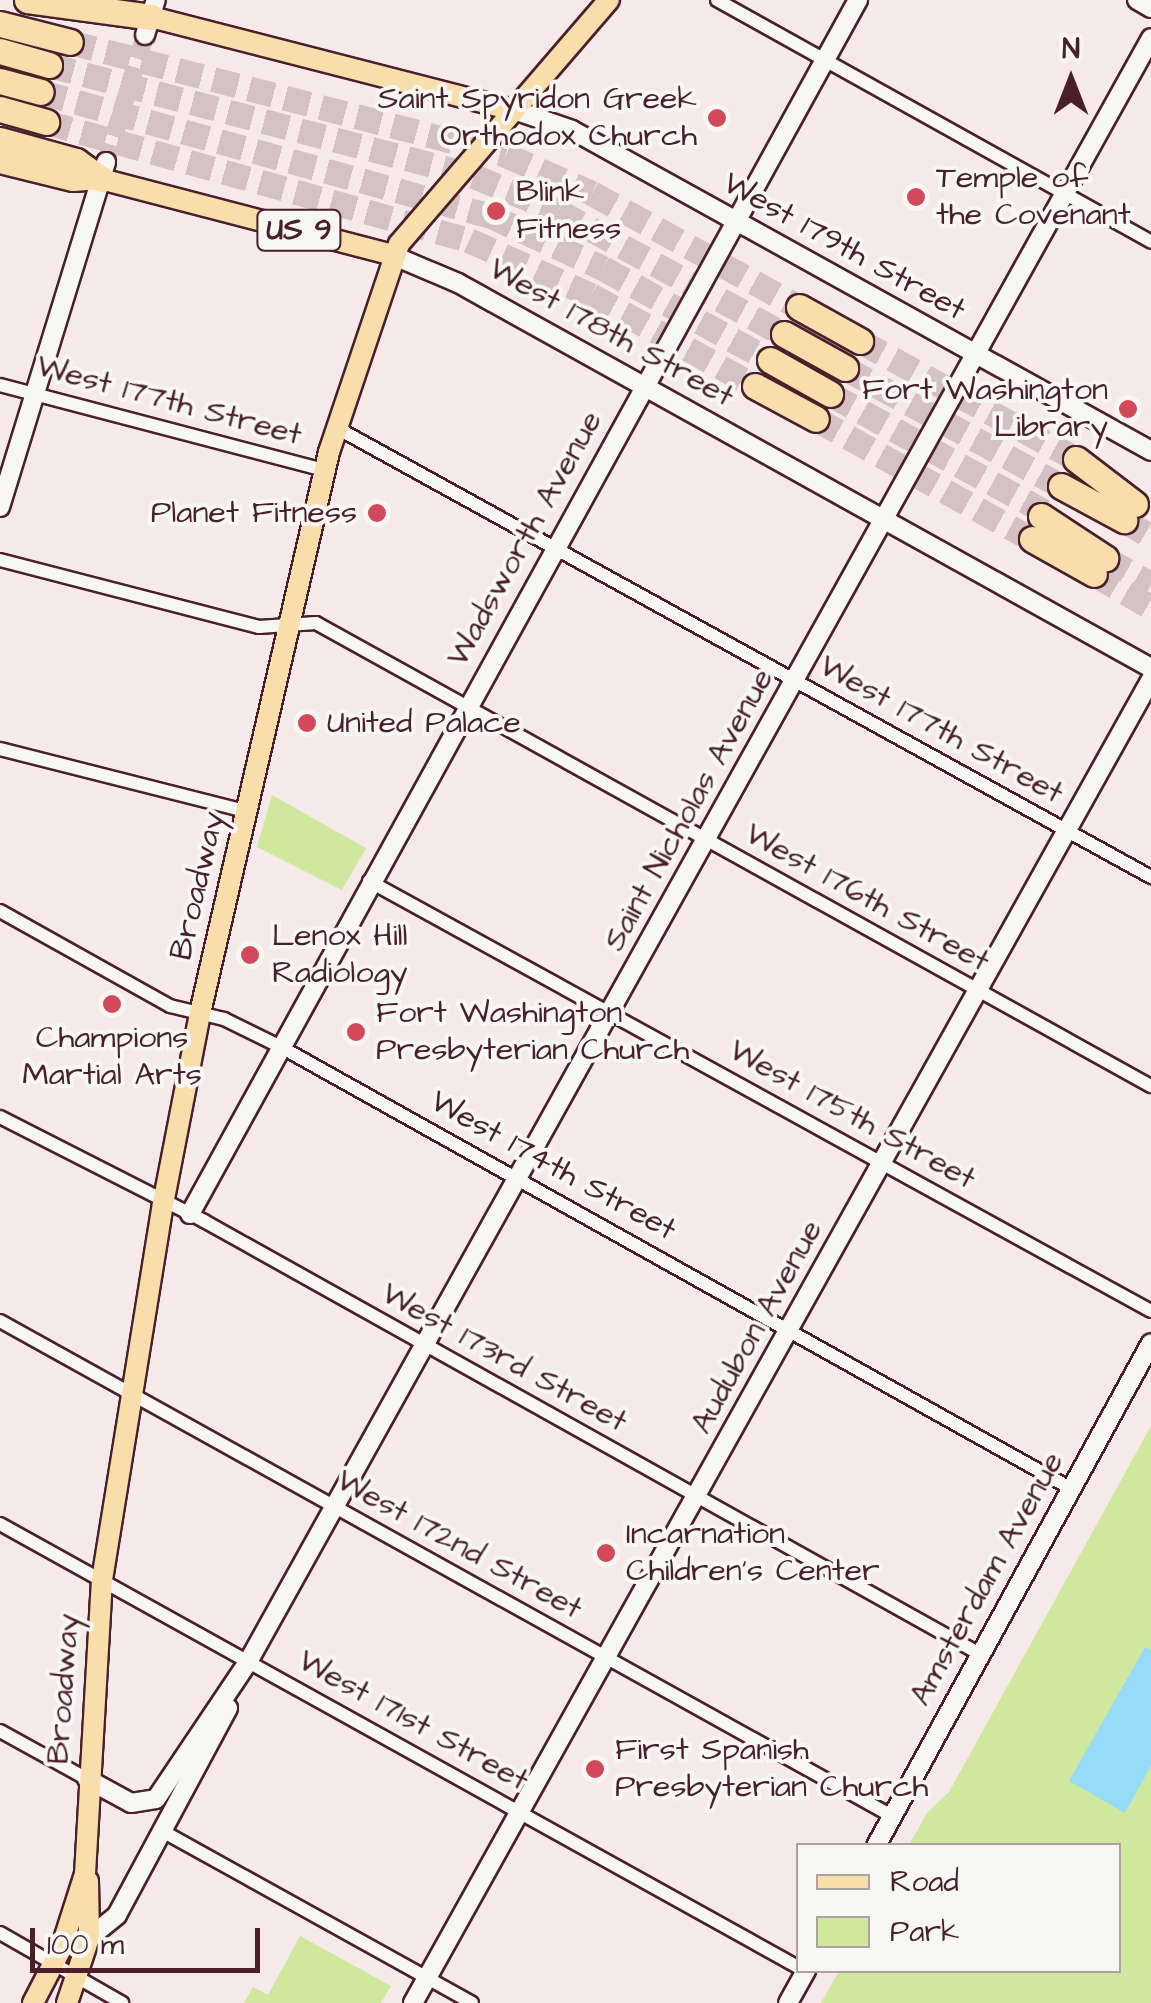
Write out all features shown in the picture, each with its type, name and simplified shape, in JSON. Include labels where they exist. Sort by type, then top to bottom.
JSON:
[{"type":"highway","points":[[27,0],[150,17]]},
{"type":"highway","points":[[0,24],[70,42]]},
{"type":"highway","points":[[0,52],[48,65]]},
{"type":"highway","points":[[0,81],[41,92]]},
{"type":"highway","points":[[0,111],[46,122]]},
{"type":"highway","name":"US 9","points":[[0,140],[104,170]]},
{"type":"highway","points":[[800,308],[860,341]]},
{"type":"highway","points":[[784,334],[845,368]]},
{"type":"highway","points":[[770,360],[830,394]]},
{"type":"highway","points":[[756,386],[816,419]]},
{"type":"highway","points":[[1062,486],[1132,506],[1076,459]]},
{"type":"highway","points":[[1039,522],[1103,560]]},
{"type":"main road","name":"Broadway","points":[[66,2003],[88,1938],[87,1780],[102,1580],[163,1204],[200,1013],[324,470],[392,255],[609,0]]},
{"type":"main road","name":"Wadsworth Avenue","points":[[190,1214],[369,881],[858,0]]},
{"type":"main road","points":[[1137,0],[1151,8]]},
{"type":"main road","name":"West 179th Street","points":[[150,17],[560,123],[1151,451]]},
{"type":"main road","name":"Saint Nicholas Avenue","points":[[88,1938],[112,1923],[164,1832],[248,1662],[1151,38]]},
{"type":"main road","name":"West 178th Street","points":[[0,162],[73,181],[104,170],[392,255],[445,276],[1151,668]]},
{"type":"main road","points":[[0,507],[104,170]]},
{"type":"main road","name":"Audubon Avenue","points":[[413,2003],[1151,679]]},
{"type":"main road","name":"Amsterdam Avenue","points":[[878,1843],[1151,1342]]},
{"type":"main road","name":"Saint Nicholas Avenue","points":[[87,1780],[125,1802],[156,1800],[248,1662]]},
{"type":"main road","name":"Broadway","points":[[34,2003],[56,1964],[85,1874]]},
{"type":"main road","points":[[789,2002],[803,1973]]},
{"type":"street","points":[[718,0],[1151,242]]},
{"type":"street","name":"West 177th Street","points":[[0,384],[324,470]]},
{"type":"street","name":"West 177th Street","points":[[336,428],[1151,877]]},
{"type":"street","name":"West 176th Street","points":[[0,560],[259,627],[316,623],[1151,1086]]},
{"type":"street","points":[[0,750],[245,812]]},
{"type":"street","name":"West 175th Street","points":[[369,881],[1151,1311]]},
{"type":"street","name":"West 174th Street","points":[[0,912],[170,1006],[200,1013],[280,1047],[1070,1488]]},
{"type":"street","name":"West 173rd Street","points":[[0,1117],[163,1204],[190,1214],[978,1654]]},
{"type":"street","name":"West 172nd Street","points":[[0,1321],[892,1816]]},
{"type":"street","name":"West 171st Street","points":[[0,1524],[796,1966]]},
{"type":"street","points":[[0,1731],[87,1780]]},
{"type":"street","points":[[164,1832],[472,2003]]},
{"type":"street","points":[[0,1933],[122,2003]]},
{"type":"green space","points":[[272,795],[366,848],[342,890],[257,847]]},
{"type":"green space","points":[[1151,1426],[1151,2003],[821,2003],[838,1973],[1121,1973],[1121,1843],[910,1843],[927,1813],[949,1792]]},
{"type":"green space","points":[[300,1936],[391,1986],[381,2003],[244,2003],[253,1987],[268,1995]]},
{"type":"water","points":[[1145,1647],[1151,1650],[1151,1766],[1125,1813],[1069,1781]]},
{"type":"tunnel","points":[[106,162],[145,35]]},
{"type":"tunnel","points":[[70,42],[506,155],[592,193],[799,307]]},
{"type":"tunnel","points":[[49,65],[474,176],[558,211],[784,334]]},
{"type":"tunnel","points":[[41,92],[489,215],[603,268],[770,360]]},
{"type":"tunnel","points":[[46,122],[469,240],[591,295],[755,386]]},
{"type":"tunnel","points":[[860,341],[1076,459]]},
{"type":"tunnel","points":[[845,368],[1061,486]]},
{"type":"tunnel","points":[[830,394],[1044,511]]},
{"type":"tunnel","points":[[816,419],[1032,539]]},
{"type":"tunnel","points":[[1124,520],[1151,536]]},
{"type":"tunnel","points":[[1105,558],[1151,584]]},
{"type":"tunnel","points":[[1094,574],[1151,607]]},
{"type":"place","name":"Saint Spyridon Greek Orthodox Church","points":[[717,118]]},
{"type":"place","name":"Temple of the Covenant","points":[[916,197]]},
{"type":"place","name":"Blink Fitness","points":[[496,211]]},
{"type":"place","name":"Fort Washington Library","points":[[1128,409]]},
{"type":"place","name":"Planet Fitness","points":[[377,513]]},
{"type":"place","name":"United Palace","points":[[307,723]]},
{"type":"place","name":"Lenox Hill Radiology","points":[[250,955]]},
{"type":"place","name":"Champions Martial Arts","points":[[112,1004]]},
{"type":"place","name":"Fort Washington Presbyterian Church","points":[[356,1032]]},
{"type":"place","name":"Incarnation Children's Center","points":[[606,1553]]},
{"type":"place","name":"First Spanish Presbyterian Church","points":[[595,1769]]}]
